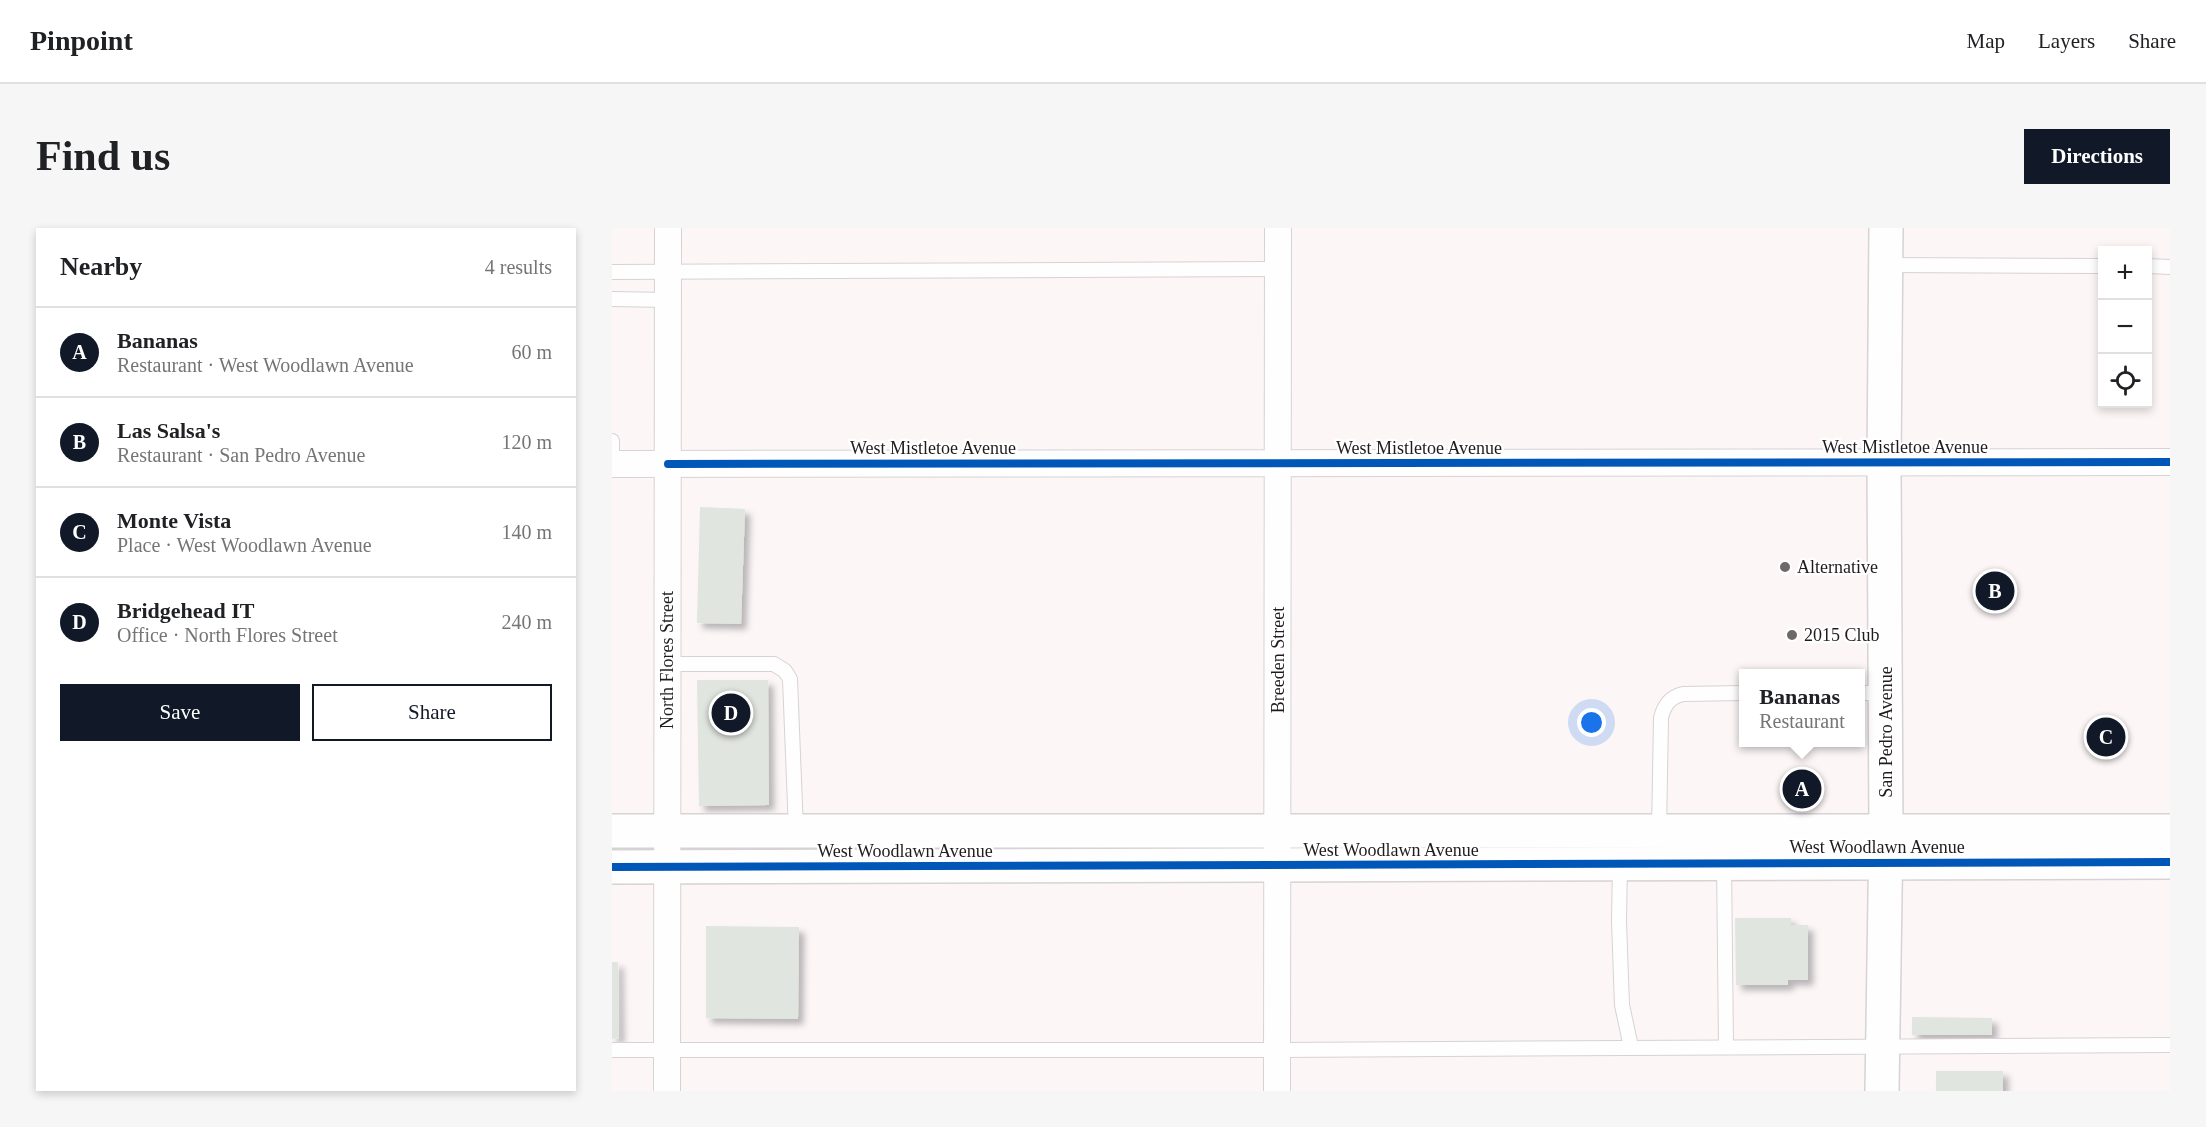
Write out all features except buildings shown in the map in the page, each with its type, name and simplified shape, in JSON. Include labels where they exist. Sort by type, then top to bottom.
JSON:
[{"type":"street","name":"North Flores Street","points":[[667,1091],[668,228]]},
{"type":"street","name":"Breeden Street","points":[[1277,1091],[1278,228]]},
{"type":"street","name":"San Pedro Avenue","points":[[1882,1091],[1886,847],[1873,693],[1884,462],[1886,228]]},
{"type":"street","name":"West Mistletoe Avenue","points":[[612,464],[2170,462]]},
{"type":"street","name":"West Woodlawn Avenue","points":[[612,831],[1659,831],[1886,847],[2170,862]]},
{"type":"street","name":"West Woodlawn Avenue","points":[[612,867],[1724,863],[1886,847],[2170,831]]},
{"type":"lane","points":[[1886,265],[2098,266]]},
{"type":"lane","points":[[2152,266],[2170,267]]},
{"type":"lane","points":[[612,272],[1278,269]]},
{"type":"lane","points":[[612,299],[668,300]]},
{"type":"lane","points":[[612,441],[612,464]]},
{"type":"lane","points":[[667,664],[774,664],[784,671],[790,679],[793,707],[796,831]]},
{"type":"lane","points":[[1659,831],[1663,709],[1675,696],[1683,694],[1739,693]]},
{"type":"lane","points":[[1724,863],[1726,1046]]},
{"type":"lane","points":[[1620,864],[1619,921],[1622,1005],[1631,1047]]},
{"type":"lane","points":[[612,1050],[1277,1050],[2170,1045]]},
{"type":"cycle path","points":[[668,464],[2170,462]]},
{"type":"cycle path","points":[[612,867],[2170,862]]},
{"type":"place","name":"Alternative","points":[[1785,567]]},
{"type":"place","name":"Las Salsa's","points":[[1995,591]]},
{"type":"place","name":"2015 Club","points":[[1792,635]]},
{"type":"place","name":"Bridgehead IT","points":[[731,713]]},
{"type":"place","name":"Monte Vista","points":[[2106,737]]},
{"type":"place","name":"Bananas","points":[[1802,789]]}]
